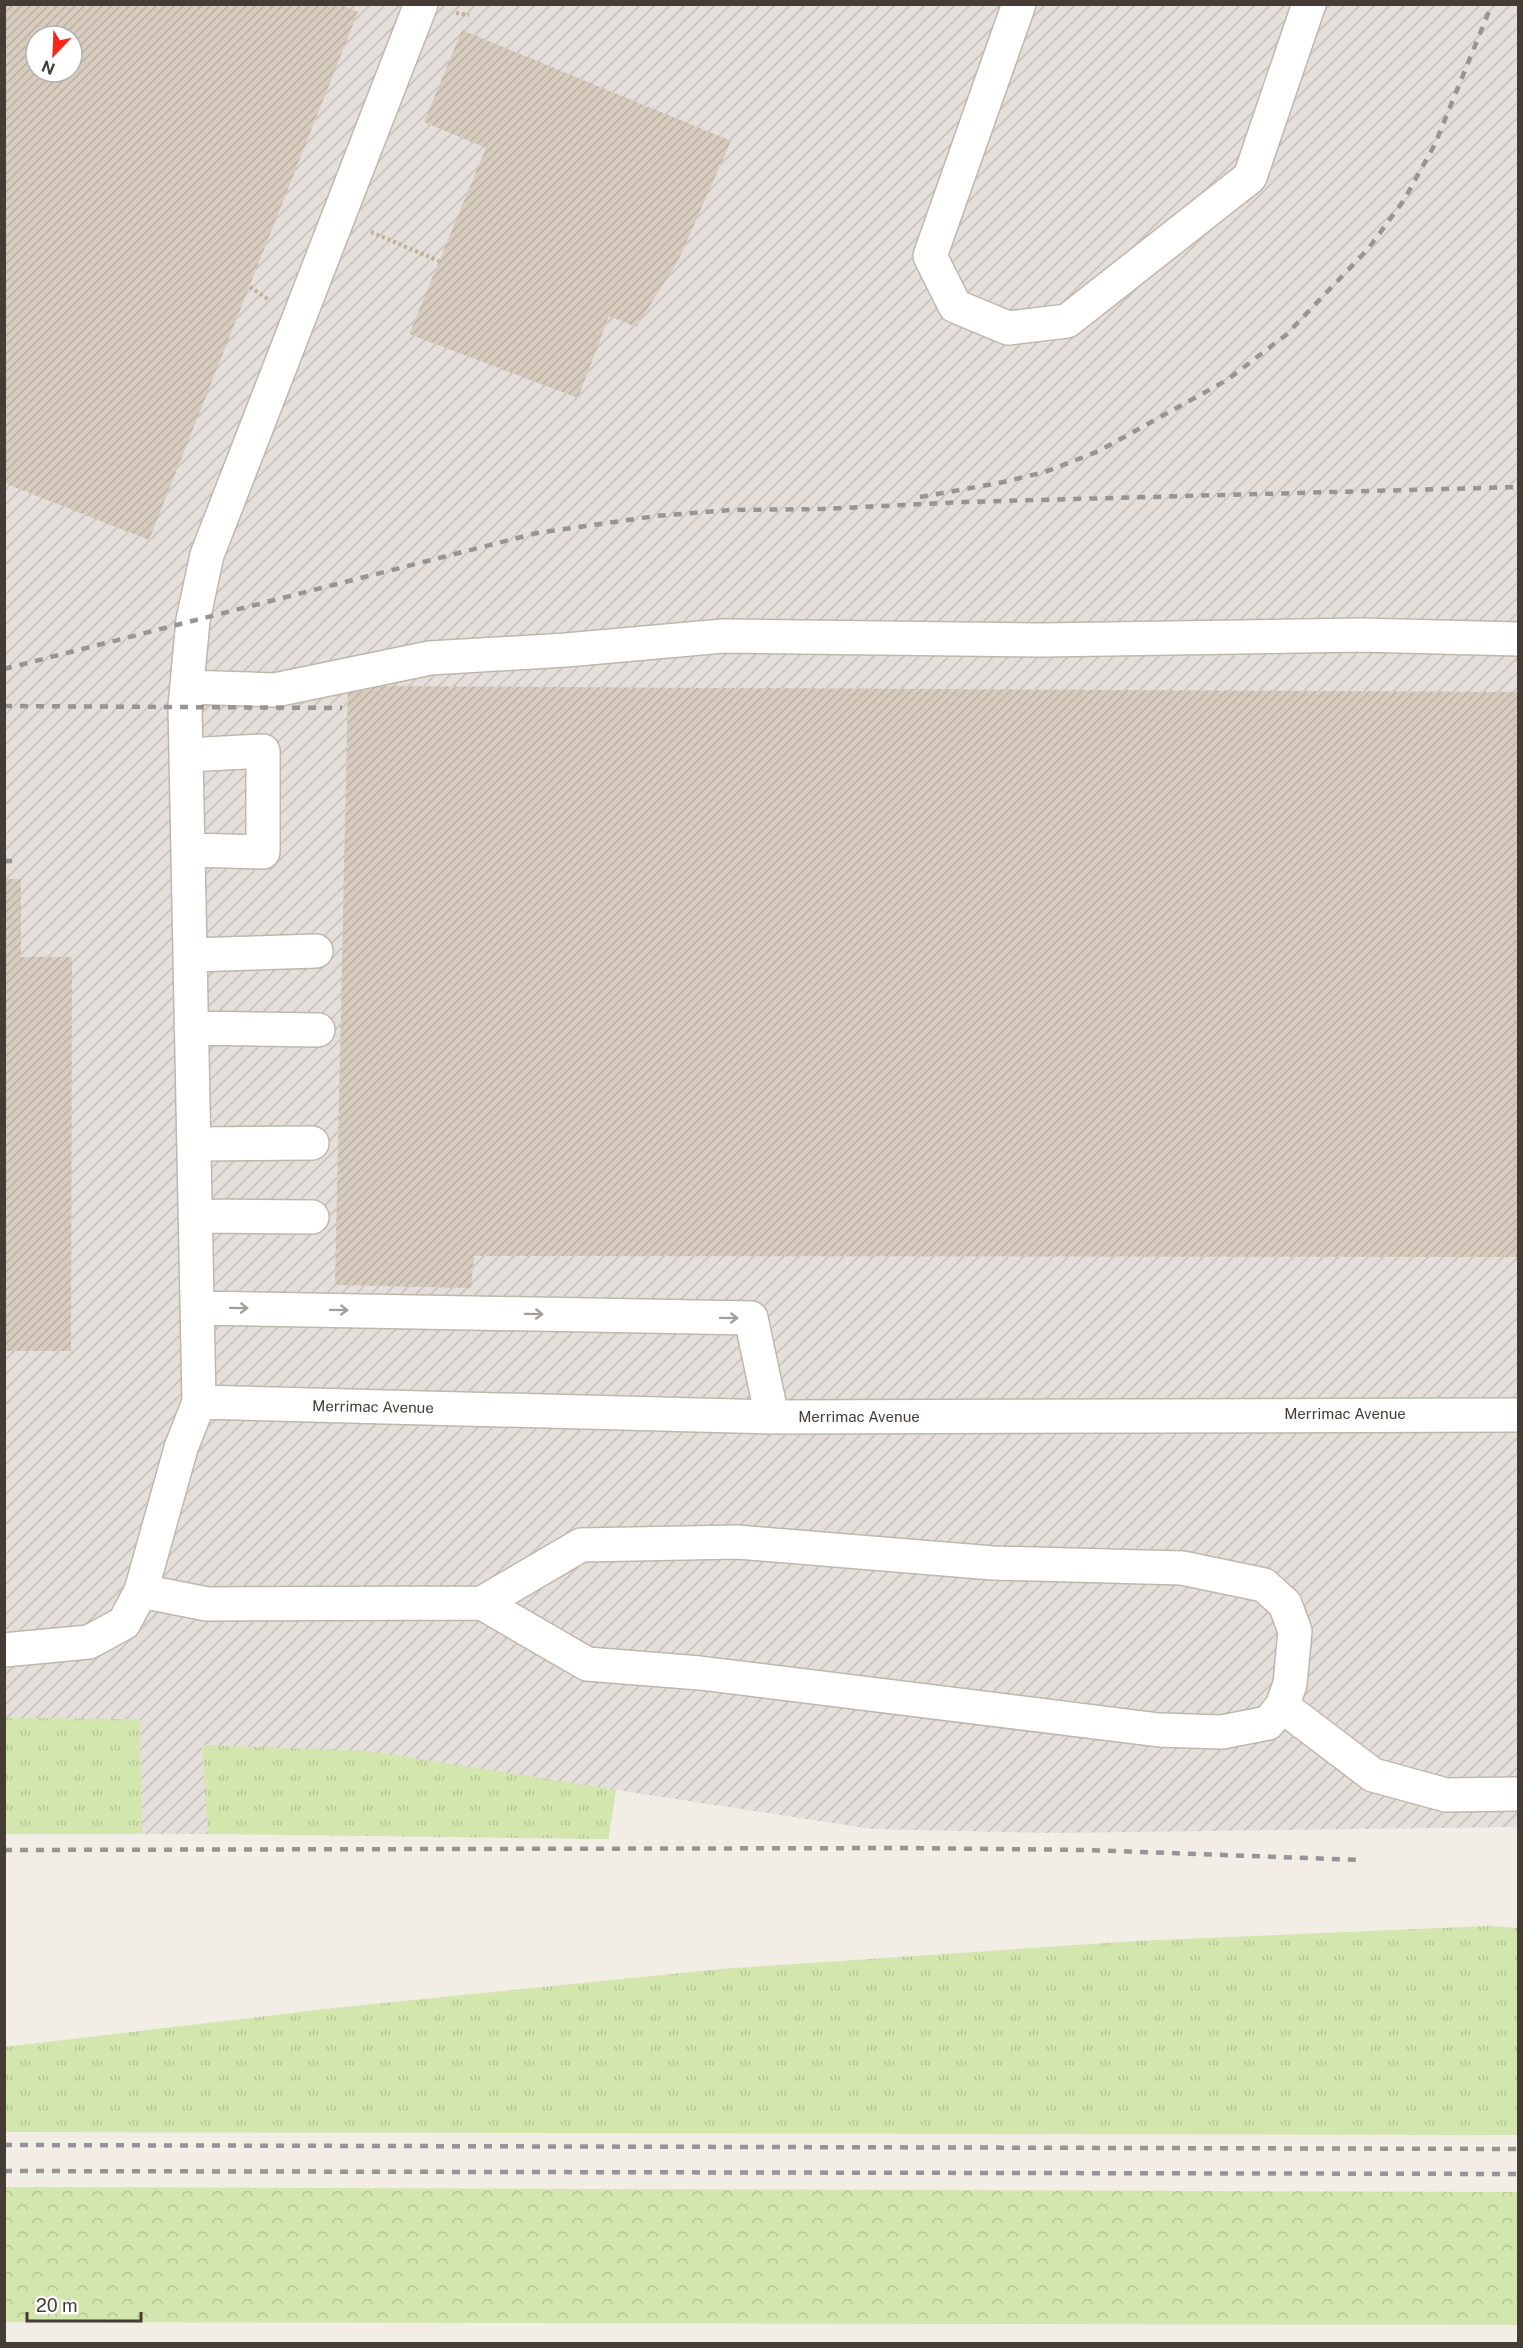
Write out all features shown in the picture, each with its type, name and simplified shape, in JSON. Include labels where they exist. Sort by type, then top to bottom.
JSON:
[{"type":"street","points":[[4,1650],[89,1642],[124,1623],[141,1592],[181,1448],[199,1402],[187,755],[184,706],[193,620],[207,555],[421,4]]},
{"type":"street","points":[[1019,4],[930,256],[955,306],[1008,328],[1067,321],[1250,177],[1309,4]]},
{"type":"street","points":[[187,687],[275,690],[430,658],[566,650],[723,636],[1042,639],[1360,635],[1518,639]]},
{"type":"street","points":[[187,755],[263,751],[263,852],[189,850]]},
{"type":"street","points":[[190,955],[316,951]]},
{"type":"street","points":[[191,1028],[318,1030]]},
{"type":"street","points":[[194,1144],[312,1143]]},
{"type":"street","points":[[195,1216],[312,1217]]},
{"type":"street","points":[[197,1308],[751,1318],[772,1417]]},
{"type":"street","name":"Merrimac Avenue","points":[[199,1402],[772,1417],[1518,1415]]},
{"type":"street","points":[[141,1592],[207,1604],[482,1603],[581,1545],[737,1542],[993,1563],[1182,1568],[1264,1585],[1285,1604],[1295,1631],[1290,1684],[1282,1706],[1268,1723],[1222,1732],[1159,1730],[700,1673],[587,1664],[482,1603]]},
{"type":"street","points":[[1282,1706],[1373,1775],[1446,1795],[1518,1794]]},
{"type":"path","points":[[454,14],[457,12],[469,15]]},
{"type":"path","points":[[368,231],[439,261]]},
{"type":"path","points":[[250,287],[279,306]]},
{"type":"shaded area","points":[[5,5],[1518,5],[1518,1827],[1051,1833],[872,1829],[616,1790],[608,1839],[276,1834],[5,1834]]},
{"type":"green space","points":[[5,1718],[140,1719],[142,1834],[5,1834]]},
{"type":"green space","points":[[202,1745],[368,1751],[616,1790],[608,1839],[208,1834]]},
{"type":"green space","points":[[1488,1926],[1518,1928],[1518,2135],[5,2132],[5,2047],[325,2009],[721,1969],[1136,1941]]},
{"type":"green space","points":[[5,2187],[1518,2192],[1518,2325],[5,2322]]},
{"type":"building","points":[[4,4],[339,4],[358,12],[149,540],[4,483]]},
{"type":"building","points":[[462,30],[731,141],[678,261],[636,327],[609,316],[578,398],[409,334],[486,148],[424,122]]},
{"type":"building","points":[[348,686],[1518,692],[1518,1257],[474,1256],[471,1288],[335,1285]]},
{"type":"building","points":[[4,879],[21,879],[21,957],[72,957],[71,1351],[4,1351]]},
{"type":"railway","points":[[920,497],[1045,472],[1099,451],[1227,380],[1286,335],[1368,249],[1404,200],[1435,144],[1492,4]]},
{"type":"railway","points":[[4,669],[537,533],[656,516],[730,510],[822,509],[964,502],[1518,487]]},
{"type":"railway","points":[[4,706],[342,708]]},
{"type":"railway","points":[[4,861],[18,861]]},
{"type":"railway","points":[[4,1850],[905,1848],[1087,1850],[1361,1860]]},
{"type":"railway","points":[[4,2145],[1518,2149]]},
{"type":"railway","points":[[4,2171],[1518,2174]]}]
